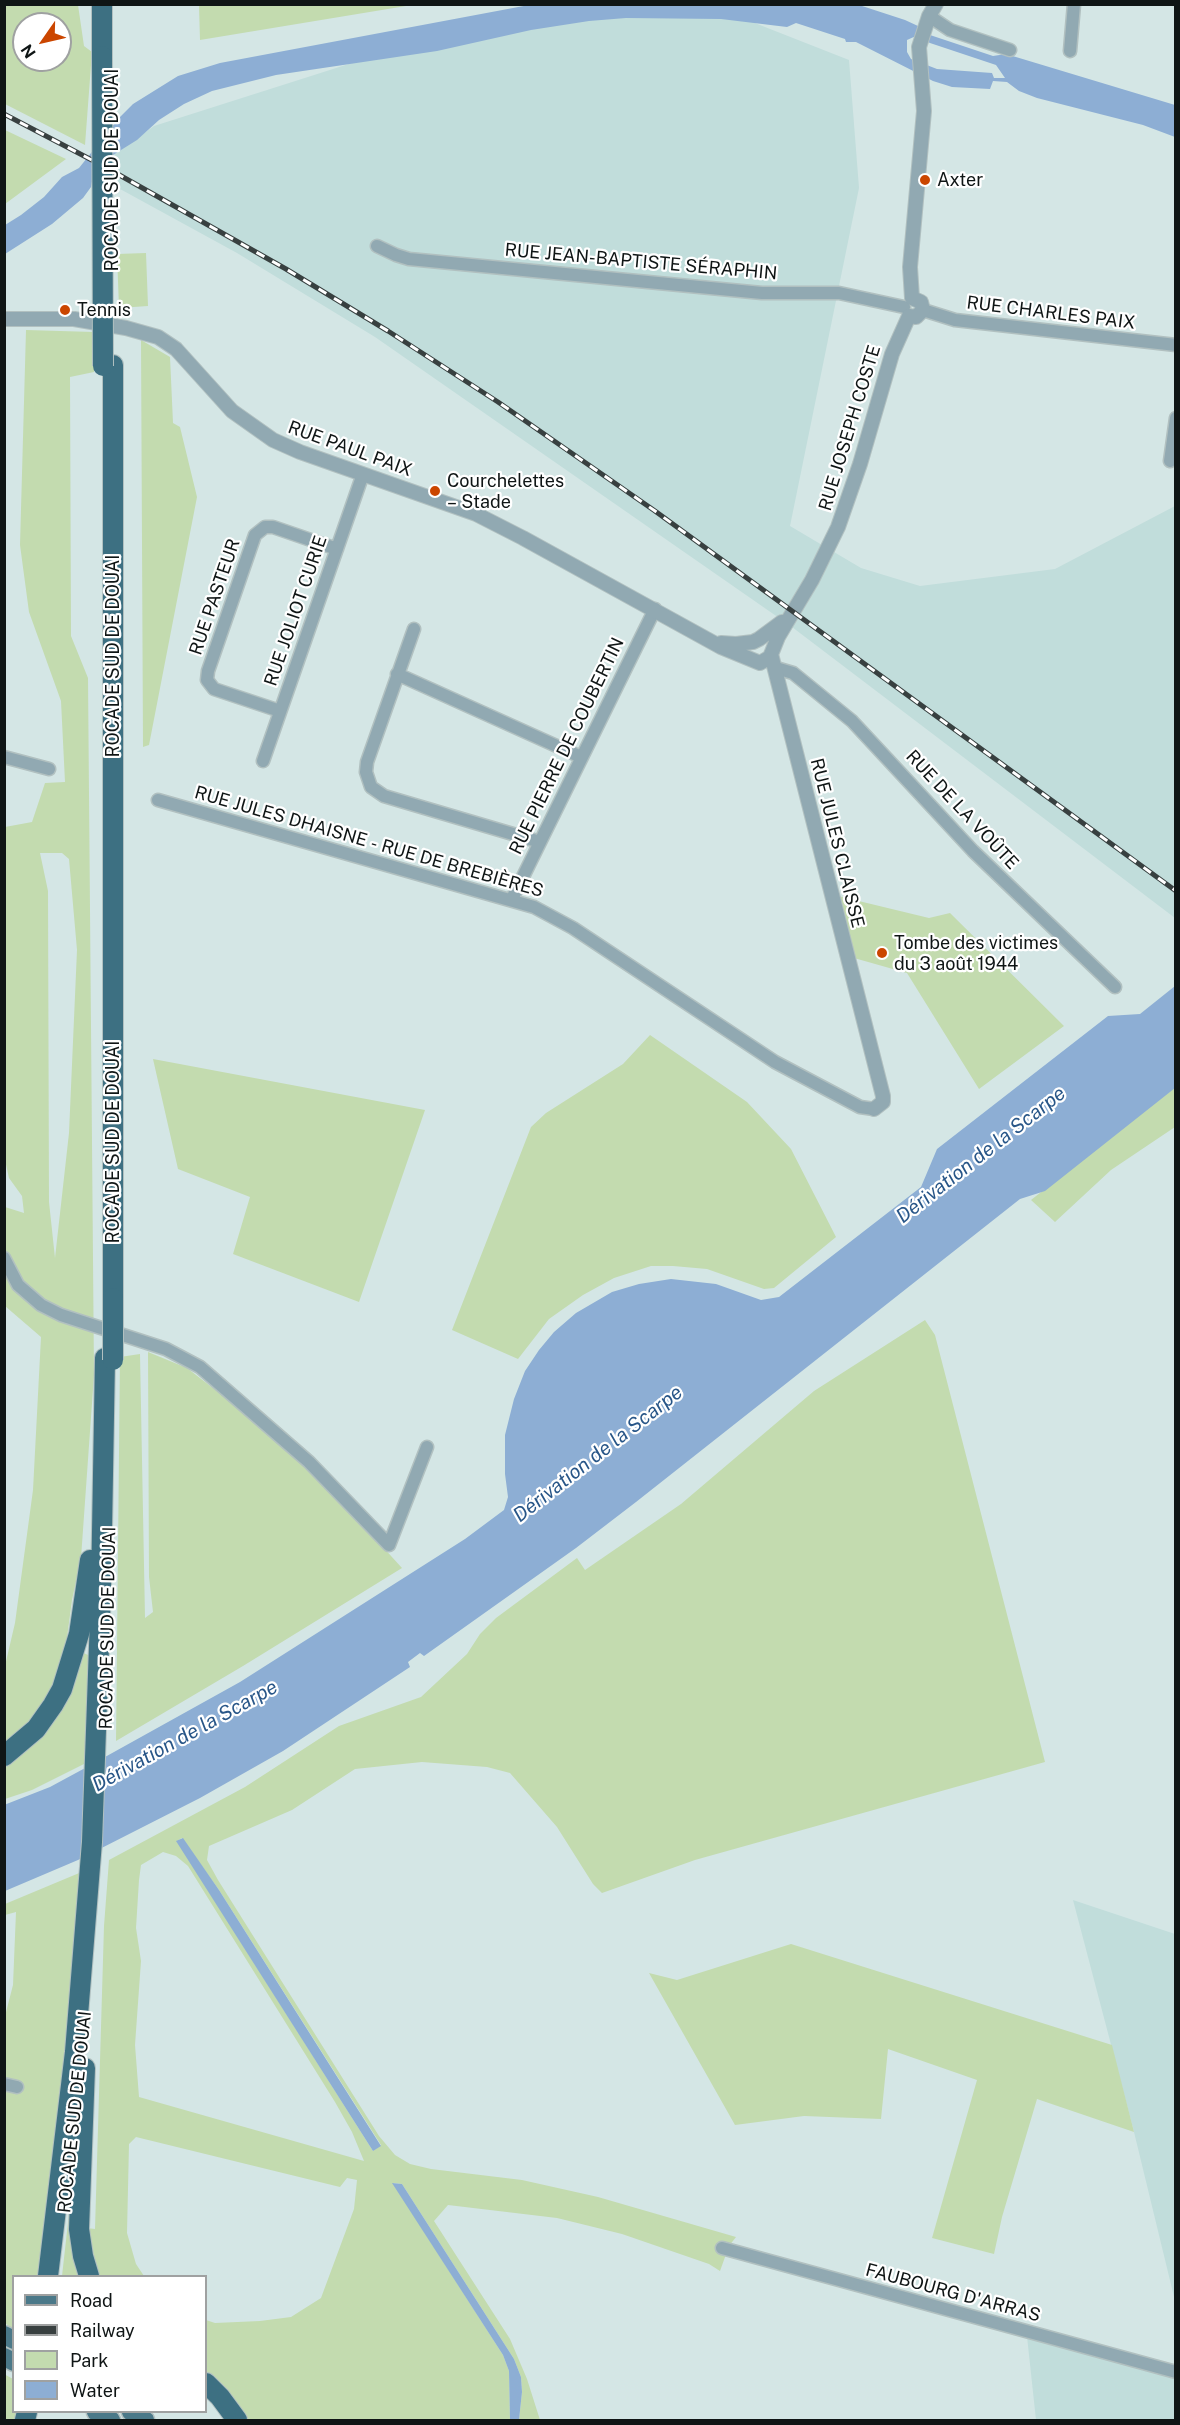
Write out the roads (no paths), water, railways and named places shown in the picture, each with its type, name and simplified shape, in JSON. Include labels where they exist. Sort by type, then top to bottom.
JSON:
[{"type":"highway","name":"ROCADE SUD DE DOUAI","points":[[55,2275],[85,2025],[105,1686],[109,1359],[108,366],[107,56],[102,4]]},
{"type":"highway","name":"ROCADE SUD DE DOUAI","points":[[107,56],[112,4]]},
{"type":"highway","name":"ROCADE SUD DE DOUAI","points":[[101,1741],[104,1408],[109,1359]]},
{"type":"highway","points":[[4,1756],[30,1736],[49,1713],[62,1689],[75,1654],[86,1595],[104,1408]]},
{"type":"highway","name":"ROCADE SUD DE DOUAI","points":[[48,2275],[94,1874]]},
{"type":"highway","points":[[85,2025],[80,2229],[83,2256],[88,2275]]},
{"type":"highway","points":[[207,2384],[220,2397],[237,2421]]},
{"type":"main road","points":[[98,2413],[111,2421]]},
{"type":"street","points":[[1070,51],[1074,4]]},
{"type":"street","points":[[930,14],[950,30],[1010,50]]},
{"type":"street","name":"RUE JOSEPH COSTE","points":[[771,653],[838,528],[908,307],[924,111],[919,47],[930,14]]},
{"type":"street","name":"RUE JEAN-BAPTISTE SÉRAPHIN","points":[[377,246],[409,259],[762,293],[839,293],[908,307]]},
{"type":"street","points":[[908,307],[916,317],[923,309]]},
{"type":"street","name":"RUE CHARLES PAIX","points":[[923,309],[955,320],[1176,345]]},
{"type":"street","name":"RUE PAUL PAIX","points":[[4,319],[57,318],[126,328],[158,337],[176,349],[225,404],[256,430],[290,448],[439,499],[481,517],[655,609],[721,647],[755,661]]},
{"type":"street","points":[[1170,461],[1176,418]]},
{"type":"street","name":"RUE JOLIOT CURIE","points":[[263,760],[363,474]]},
{"type":"street","name":"RUE PASTEUR","points":[[280,711],[214,689],[209,684],[208,671],[255,535],[265,527],[273,527],[337,549]]},
{"type":"street","name":"RUE PIERRE DE COUBERTIN","points":[[512,899],[655,609]]},
{"type":"street","name":"RUE JOSEPH COSTE","points":[[756,640],[791,613]]},
{"type":"street","points":[[414,629],[367,762],[366,772],[371,787],[384,796],[540,842]]},
{"type":"street","name":"RUE PAUL PAIX","points":[[710,639],[729,644],[756,640]]},
{"type":"street","points":[[756,640],[768,643],[771,653],[765,662],[755,661],[748,650],[756,640]]},
{"type":"street","name":"RUE JULES CLAISSE","points":[[771,653],[884,1096],[883,1102],[874,1109]]},
{"type":"street","name":"RUE JULES CLAISSE","points":[[755,661],[772,675],[779,686]]},
{"type":"street","name":"RUE DE LA VOÛTE","points":[[776,668],[788,671],[800,678],[852,721],[973,851],[1115,987]]},
{"type":"street","points":[[397,674],[581,757]]},
{"type":"street","points":[[4,757],[49,769]]},
{"type":"street","name":"RUE JULES DHAISNE - RUE DE BREBIÈRES","points":[[158,800],[512,899],[562,921],[775,1062],[860,1107],[874,1109]]},
{"type":"street","points":[[4,1258],[18,1285],[41,1305],[61,1315],[166,1349],[200,1367],[309,1462],[389,1545],[427,1447]]},
{"type":"street","name":"FAUBOURG D'ARRAS","points":[[722,2248],[1176,2373]]},
{"type":"water","points":[[529,5],[859,5],[905,20],[918,26],[918,31],[993,56],[1006,54],[1175,105],[1175,137],[1143,125],[1037,98],[1019,91],[1007,82],[993,81],[990,89],[952,87],[933,81],[856,42],[846,42],[845,39],[796,23],[787,27],[721,19],[626,18],[589,21],[531,30],[437,51],[276,75],[212,91],[184,104],[159,120],[137,140],[113,155],[93,176],[91,187],[83,198],[52,224],[5,254],[5,225],[44,197],[62,177],[79,168],[133,104],[178,76],[220,63]],"holes":[[[916,36],[930,43],[996,65],[1005,78],[994,78],[992,73],[937,69],[911,59],[907,52],[907,40]]]},
{"type":"water","name":"Dérivation de la Scarpe","points":[[1175,986],[1175,1088],[1045,1191],[1020,1199],[636,1502],[576,1548],[424,1656],[420,1653],[408,1662],[410,1667],[283,1751],[200,1798],[78,1860],[5,1891],[4,1805],[50,1787],[240,1682],[465,1539],[504,1510],[508,1497],[505,1474],[505,1435],[514,1399],[525,1371],[539,1350],[554,1332],[576,1313],[612,1292],[639,1284],[671,1279],[716,1284],[761,1300],[779,1297],[921,1187],[937,1149],[1108,1016],[1140,1014]]},
{"type":"water","points":[[183,1838],[219,1890],[381,2146],[373,2151],[176,1841]]},
{"type":"water","points":[[392,2183],[402,2184],[514,2359],[521,2377],[519,2420],[510,2420],[509,2371],[503,2355]]},
{"type":"railway","points":[[4,114],[107,168],[286,269],[498,402],[655,511],[1176,891]]},
{"type":"place","name":"Axter","points":[[925,180]]},
{"type":"place","name":"Tennis","points":[[65,310]]},
{"type":"place","name":"Courchelettes – Stade","points":[[435,491]]},
{"type":"place","name":"Tombe des victimes du 3 août 1944","points":[[882,953]]}]
